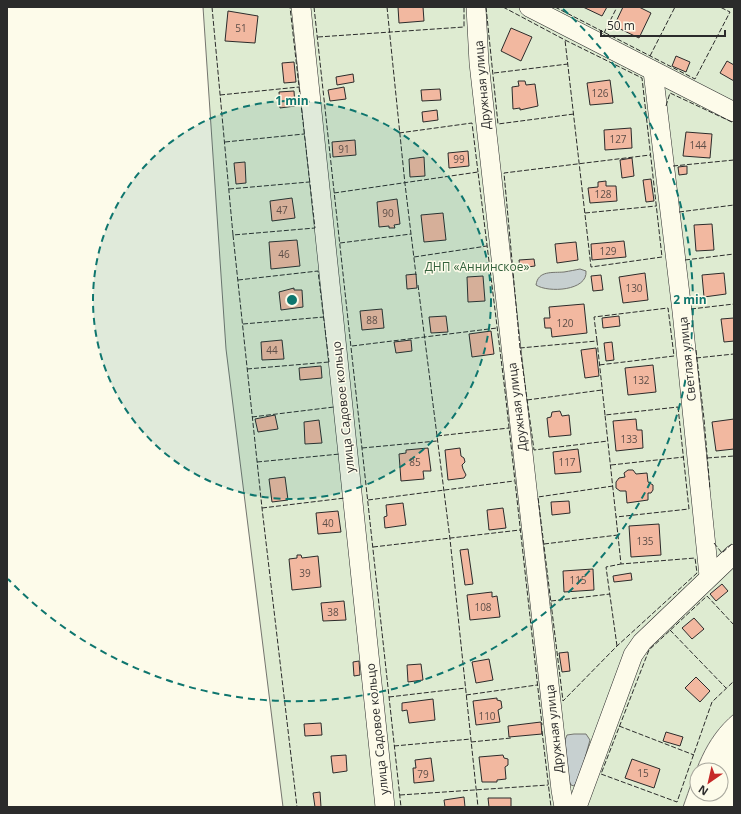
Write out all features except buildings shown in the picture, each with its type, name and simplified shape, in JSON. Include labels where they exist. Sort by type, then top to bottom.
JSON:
[{"type":"street","name":"улица Садовое кольцо","points":[[301,7],[385,807]]},
{"type":"street","name":"Дружная улица","points":[[476,7],[479,63],[564,807]]},
{"type":"street","points":[[529,7],[734,112]]},
{"type":"street","name":"Светлая улица","points":[[653,71],[682,311],[709,576]]},
{"type":"street","points":[[577,807],[633,655],[642,642],[709,576],[734,554]]},
{"type":"green space","name":"ДНП «Аннинское»","points":[[203,7],[734,7],[734,714],[715,734],[700,762],[689,762],[689,790],[683,807],[283,807],[226,349]]},
{"type":"shaded area","points":[[580,269],[586,271],[585,278],[581,283],[574,286],[549,289],[536,285],[537,280],[547,273]]},
{"type":"shaded area","points":[[586,734],[590,740],[580,776],[574,786],[571,785],[568,779],[565,740],[567,735]]},
{"type":"fence","points":[[212,7],[233,235],[315,228],[290,7]]},
{"type":"fence","points":[[314,7],[401,807]]},
{"type":"fence","points":[[387,7],[416,275]]},
{"type":"fence","points":[[318,37],[464,27],[464,7]]},
{"type":"fence","points":[[486,7],[498,124],[574,114]]},
{"type":"fence","points":[[503,7],[565,40]]},
{"type":"fence","points":[[555,7],[695,79],[730,12],[720,7]]},
{"type":"fence","points":[[604,33],[617,7]]},
{"type":"fence","points":[[650,56],[675,7]]},
{"type":"fence","points":[[565,40],[642,78],[662,257],[591,267],[565,40]]},
{"type":"fence","points":[[494,73],[568,64]]},
{"type":"fence","points":[[220,95],[299,87]]},
{"type":"fence","points":[[666,106],[670,93],[734,123]]},
{"type":"fence","points":[[399,133],[472,123],[478,172]]},
{"type":"fence","points":[[225,142],[304,134]]},
{"type":"fence","points":[[520,348],[504,173],[650,155]]},
{"type":"fence","points":[[673,166],[734,160]]},
{"type":"fence","points":[[334,193],[478,172],[505,391],[542,725]]},
{"type":"fence","points":[[229,189],[309,182]]},
{"type":"fence","points":[[679,212],[734,205]]},
{"type":"fence","points":[[585,213],[656,206]]},
{"type":"fence","points":[[340,243],[411,234]]},
{"type":"fence","points":[[233,235],[262,508],[297,807]]},
{"type":"fence","points":[[414,257],[487,246]]},
{"type":"fence","points":[[685,260],[734,254]]},
{"type":"fence","points":[[238,280],[318,271],[329,362]]},
{"type":"fence","points":[[418,285],[450,539],[478,807]]},
{"type":"fence","points":[[691,309],[734,304]]},
{"type":"fence","points":[[597,341],[594,317],[668,308],[674,356],[599,365]]},
{"type":"fence","points":[[243,324],[324,317]]},
{"type":"fence","points":[[352,346],[497,328]]},
{"type":"fence","points":[[605,415],[597,341],[520,348],[534,450],[608,441]]},
{"type":"fence","points":[[696,350],[710,489]]},
{"type":"fence","points":[[696,358],[734,354]]},
{"type":"fence","points":[[247,369],[329,362]]},
{"type":"fence","points":[[527,400],[602,390]]},
{"type":"fence","points":[[252,417],[334,407]]},
{"type":"fence","points":[[678,407],[689,509],[616,517],[605,415],[678,407]]},
{"type":"fence","points":[[437,436],[509,428]]},
{"type":"fence","points":[[362,448],[437,441]]},
{"type":"fence","points":[[257,462],[340,454]]},
{"type":"fence","points":[[707,458],[734,456]]},
{"type":"fence","points":[[611,465],[684,457]]},
{"type":"fence","points":[[368,500],[514,481]]},
{"type":"fence","points":[[613,486],[538,497],[563,701],[617,646],[697,573],[695,558],[621,564],[616,517]]},
{"type":"fence","points":[[262,508],[345,498]]},
{"type":"fence","points":[[373,547],[520,530]]},
{"type":"fence","points":[[544,544],[618,535]]},
{"type":"fence","points":[[714,543],[722,553],[734,542]]},
{"type":"fence","points":[[617,646],[606,567],[621,564]]},
{"type":"fence","points":[[551,601],[610,594]]},
{"type":"fence","points":[[734,625],[707,596],[649,650],[601,774],[677,802],[712,702],[734,681]]},
{"type":"fence","points":[[670,630],[726,688]]},
{"type":"fence","points":[[466,695],[537,685]]},
{"type":"fence","points":[[389,697],[466,688]]},
{"type":"fence","points":[[619,726],[694,755]]},
{"type":"fence","points":[[542,731],[551,807]]},
{"type":"fence","points":[[471,742],[511,738]]},
{"type":"fence","points":[[394,746],[471,739]]},
{"type":"fence","points":[[400,795],[548,785]]}]
